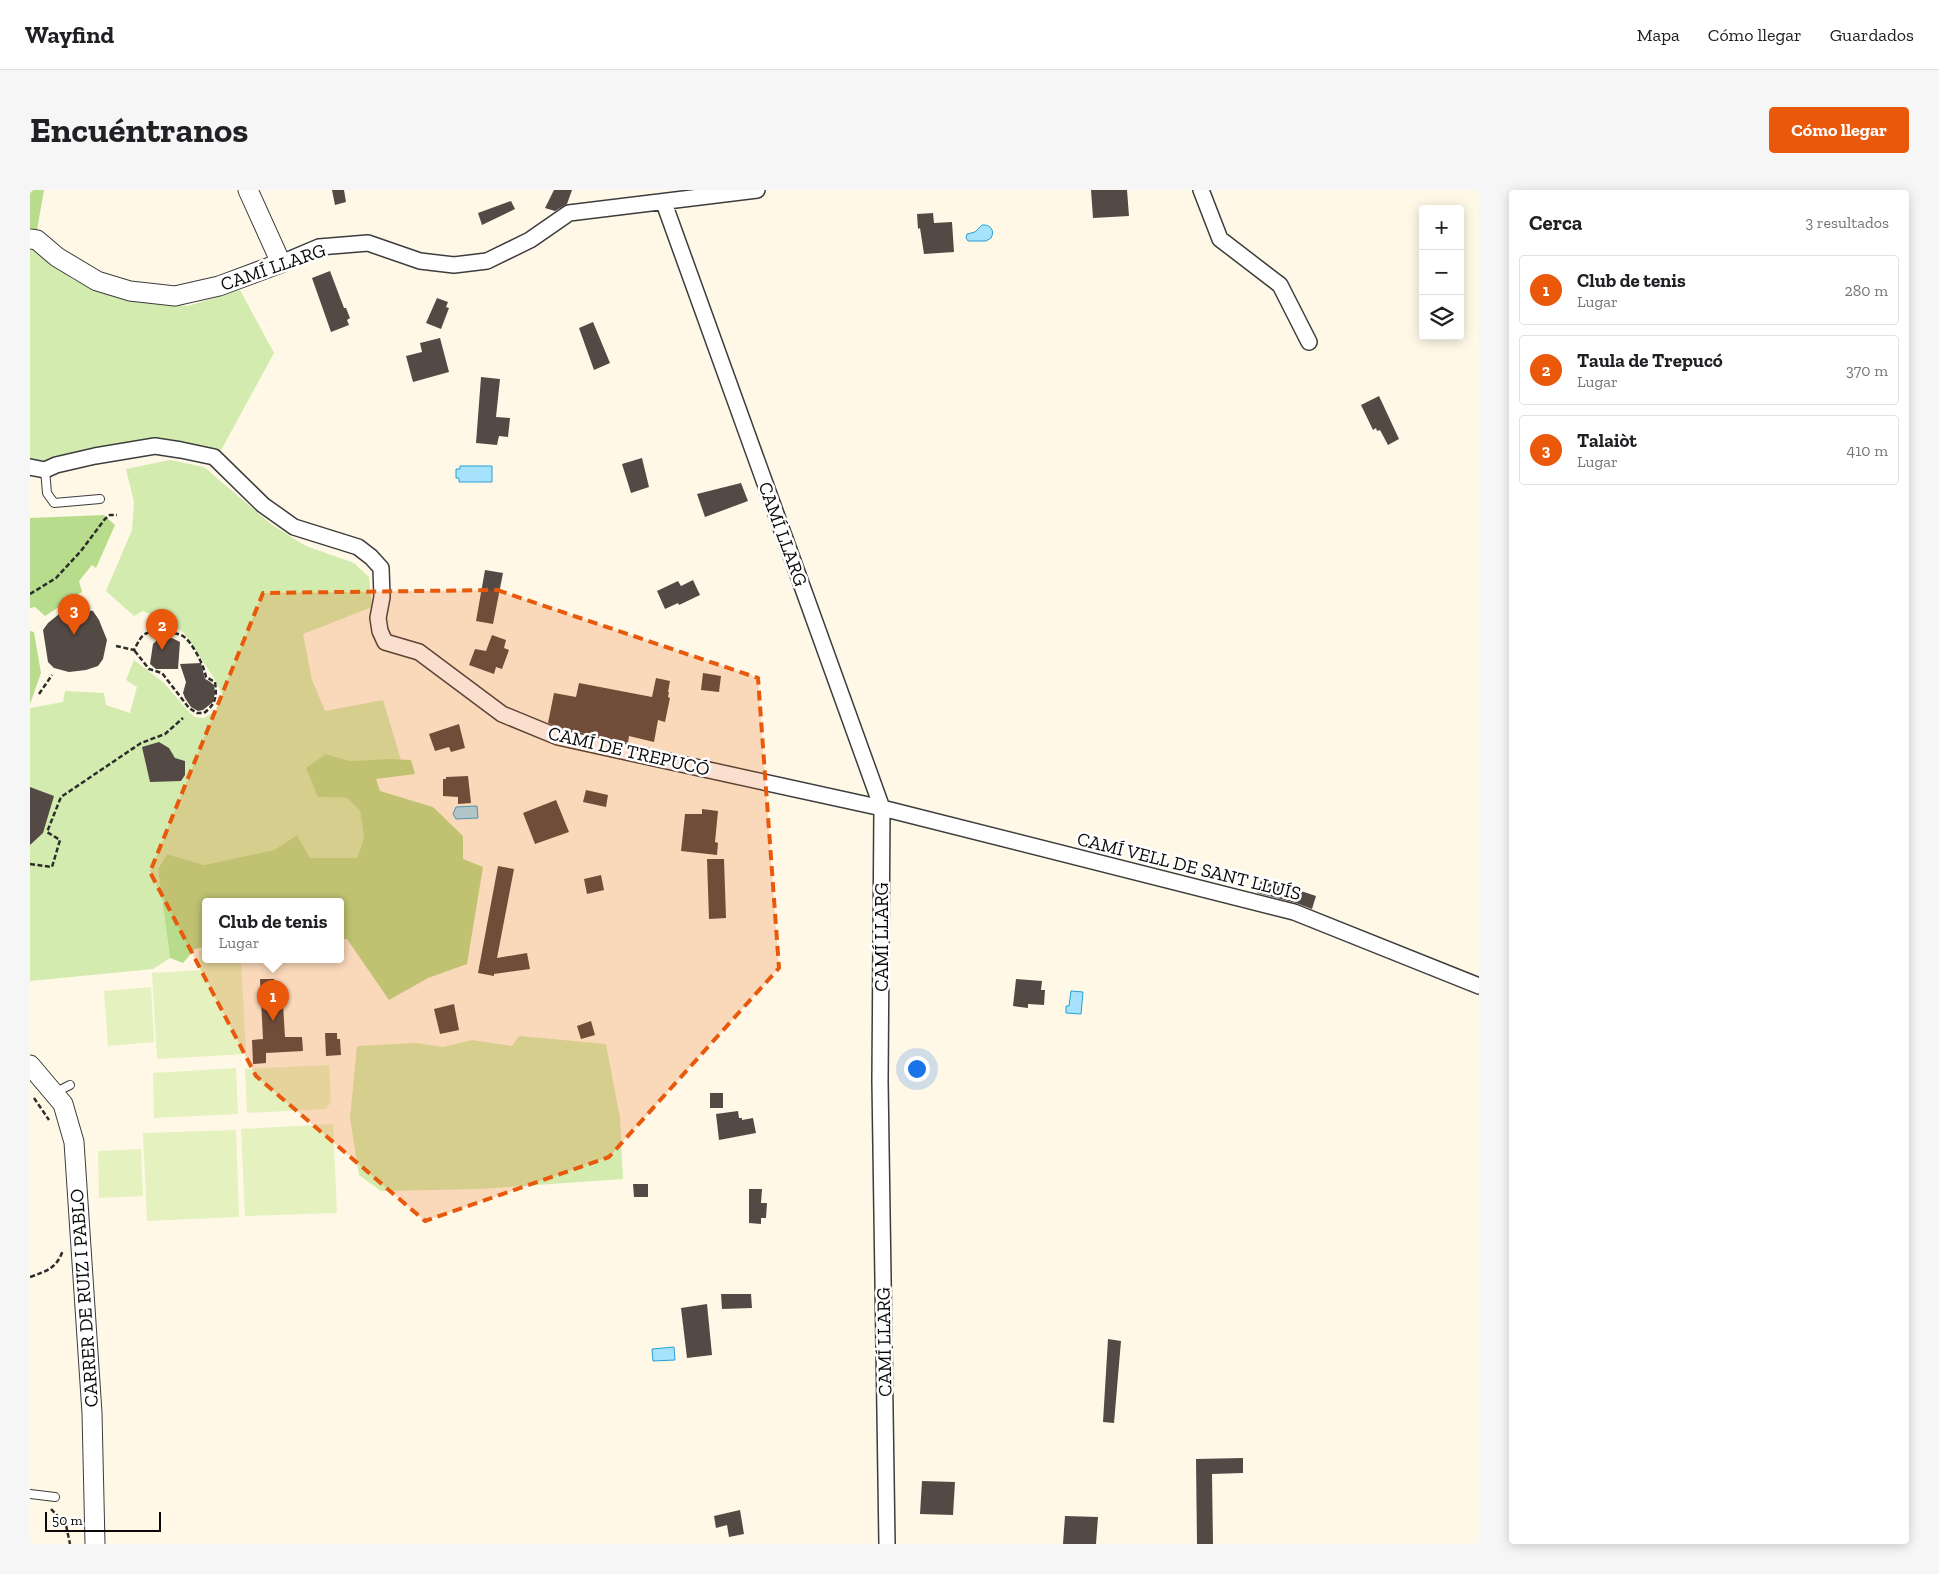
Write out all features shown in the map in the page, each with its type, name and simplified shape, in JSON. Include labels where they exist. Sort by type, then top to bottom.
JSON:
[{"type":"street","points":[[248,190],[281,263]]},
{"type":"street","points":[[664,203],[756,190]]},
{"type":"street","points":[[1201,190],[1220,238],[1280,285],[1309,342]]},
{"type":"street","name":"CAMÍ LLARG","points":[[30,239],[37,240],[57,257],[98,281],[130,291],[175,296],[219,286],[319,247],[368,243],[420,261],[454,265],[487,261],[530,240],[569,213],[618,206],[664,203],[882,808],[880,1081],[887,1544]]},
{"type":"street","name":"CAMÍ DE TREPUCÓ","points":[[37,468],[155,446],[214,457],[263,505],[294,527],[358,547],[371,557],[381,568],[382,597],[378,618],[380,631],[385,642],[419,652],[502,714],[558,737],[882,808]]},
{"type":"street","name":"CAMÍ VELL DE SANT LLUÍS","points":[[882,808],[1294,912],[1479,986]]},
{"type":"street","name":"CARRER DE RUIZ I PABLO","points":[[30,1065],[62,1089],[63,1104],[74,1142],[92,1413],[95,1544]]},
{"type":"lane","points":[[37,468],[47,494],[54,503],[100,499]]},
{"type":"lane","points":[[30,1494],[55,1498]]},
{"type":"path","points":[[30,594],[56,578],[81,551],[105,519],[117,515]]},
{"type":"path","points":[[116,646],[134,650],[150,668],[162,673],[189,708],[197,713],[204,713],[213,706],[217,694],[214,682],[206,678],[203,664],[184,637],[172,632],[150,631],[141,636],[134,650]]},
{"type":"path","points":[[39,694],[52,674]]},
{"type":"path","points":[[30,864],[52,867],[60,840],[47,832],[61,797],[141,743],[166,734],[183,718]]},
{"type":"path","points":[[30,1093],[52,1125]]},
{"type":"path","points":[[30,1277],[47,1271],[59,1261],[64,1248]]},
{"type":"path","points":[[45,1507],[53,1509],[66,1525],[70,1544]]},
{"type":"highlighted area","points":[[497,590],[758,678],[779,968],[609,1157],[425,1221],[256,1076],[150,872],[263,593]]},
{"type":"green space","points":[[30,190],[44,190],[37,230],[30,228]]},
{"type":"green space","points":[[30,248],[38,250],[72,279],[118,298],[188,306],[240,290],[274,353],[219,454],[178,443],[137,441],[36,462],[30,460]]},
{"type":"green space","points":[[170,460],[204,467],[272,525],[306,546],[354,563],[369,577],[372,607],[303,634],[312,680],[325,711],[383,700],[401,760],[350,761],[326,754],[318,797],[347,798],[360,811],[364,838],[357,858],[310,858],[297,835],[274,850],[204,865],[167,854],[158,869],[170,958],[153,969],[30,981],[30,708],[63,702],[65,691],[104,693],[106,705],[130,713],[137,687],[126,680],[134,660],[164,683],[195,717],[204,718],[216,710],[222,694],[214,678],[184,633],[166,621],[143,611],[134,616],[106,591],[132,530],[134,502],[126,469]]},
{"type":"green space","points":[[104,515],[115,525],[96,568],[92,565],[79,581],[82,592],[45,616],[35,607],[30,608],[30,518]]},
{"type":"green space","points":[[30,631],[34,632],[41,673],[30,704]]},
{"type":"green space","points":[[326,754],[350,761],[411,760],[415,774],[376,779],[380,791],[433,807],[463,836],[463,859],[483,867],[467,964],[428,978],[389,1000],[347,939],[344,939],[344,898],[202,898],[202,948],[195,949],[183,963],[170,958],[158,869],[167,854],[204,865],[274,850],[297,835],[310,858],[357,858],[364,838],[360,811],[347,798],[318,797],[306,768]]},
{"type":"green space","points":[[202,950],[202,963],[241,963],[246,1054],[157,1059],[152,973],[200,970],[199,951]]},
{"type":"green space","points":[[151,987],[154,1042],[108,1046],[104,991]]},
{"type":"green space","points":[[519,1036],[606,1044],[620,1118],[623,1179],[480,1189],[381,1191],[359,1175],[350,1118],[357,1046],[416,1043],[443,1047],[472,1040],[512,1046]]},
{"type":"green space","points":[[329,1065],[331,1102],[326,1109],[247,1113],[245,1069]]},
{"type":"green space","points":[[236,1068],[238,1114],[154,1118],[153,1073]]},
{"type":"green space","points":[[333,1124],[337,1213],[245,1216],[241,1129]]},
{"type":"green space","points":[[236,1130],[239,1217],[147,1221],[143,1133]]},
{"type":"green space","points":[[141,1149],[143,1196],[99,1198],[98,1151]]},
{"type":"water","points":[[982,225],[991,228],[993,233],[991,238],[986,241],[968,241],[966,238],[967,234],[975,232]]},
{"type":"water","points":[[460,466],[492,466],[492,482],[459,482],[459,478],[456,478],[456,469],[460,469]]},
{"type":"water","points":[[477,806],[478,818],[456,819],[453,814],[456,807]]},
{"type":"water","points":[[1071,991],[1083,992],[1081,1014],[1066,1013],[1066,1006],[1069,1006]]},
{"type":"water","points":[[674,1347],[675,1360],[653,1361],[652,1349]]},
{"type":"building","points":[[332,190],[344,190],[346,202],[335,205]]},
{"type":"building","points":[[554,190],[572,190],[567,204],[555,211],[545,208]]},
{"type":"building","points":[[1091,190],[1127,190],[1129,216],[1093,218]]},
{"type":"building","points":[[511,201],[515,209],[482,225],[478,213]]},
{"type":"building","points":[[933,213],[934,223],[952,222],[954,252],[924,254],[920,228],[918,229],[917,214]]},
{"type":"building","points":[[330,271],[344,308],[346,308],[350,318],[347,320],[349,325],[331,332],[312,278]]},
{"type":"building","points":[[437,298],[448,302],[446,307],[449,308],[441,329],[426,323]]},
{"type":"building","points":[[593,322],[610,363],[594,370],[579,328]]},
{"type":"building","points":[[440,338],[449,372],[413,382],[406,356],[422,352],[420,343]]},
{"type":"building","points":[[481,377],[500,379],[496,417],[510,418],[508,437],[499,436],[497,445],[476,443]]},
{"type":"building","points":[[1379,396],[1399,439],[1388,445],[1380,430],[1377,431],[1376,428],[1373,430],[1361,405]]},
{"type":"building","points":[[642,458],[649,487],[631,493],[622,464]]},
{"type":"building","points":[[741,483],[748,501],[705,517],[697,494]]},
{"type":"building","points":[[485,570],[503,573],[493,624],[476,621]]},
{"type":"building","points":[[693,580],[700,595],[665,609],[657,591],[678,581],[681,586]]},
{"type":"building","points":[[64,610],[93,611],[107,640],[103,659],[98,666],[69,672],[54,668],[48,662],[43,630],[48,623]]},
{"type":"building","points":[[492,635],[506,640],[504,648],[509,650],[502,669],[496,667],[494,674],[469,665],[475,649],[486,651]]},
{"type":"building","points":[[163,638],[172,638],[180,642],[178,669],[156,669],[150,664],[153,644]]},
{"type":"building","points":[[201,663],[205,679],[214,685],[215,693],[213,702],[203,710],[198,711],[191,707],[183,693],[186,682],[180,664]]},
{"type":"building","points":[[703,673],[721,676],[719,692],[701,690]]},
{"type":"building","points":[[656,678],[670,681],[668,697],[670,698],[665,722],[658,720],[654,742],[629,736],[628,743],[560,728],[548,723],[554,693],[576,697],[579,683],[652,697]]},
{"type":"building","points":[[459,724],[465,748],[451,752],[449,747],[435,751],[429,734]]},
{"type":"building","points":[[159,742],[169,748],[175,758],[185,761],[185,775],[181,781],[150,782],[142,747]]},
{"type":"building","points":[[468,776],[471,803],[458,804],[458,797],[443,796],[443,779],[446,779],[446,777]]},
{"type":"building","points":[[30,787],[54,796],[43,833],[30,845]]},
{"type":"building","points":[[586,790],[608,795],[606,807],[583,802]]},
{"type":"building","points":[[556,800],[569,832],[535,844],[523,813]]},
{"type":"building","points":[[702,809],[718,811],[715,842],[718,843],[717,855],[681,851],[685,814],[702,814]]},
{"type":"building","points":[[707,859],[724,859],[726,918],[709,919]]},
{"type":"building","points":[[498,866],[514,869],[497,958],[527,953],[530,969],[494,974],[494,976],[478,973]]},
{"type":"building","points":[[601,875],[604,890],[587,894],[584,879]]},
{"type":"building","points":[[1261,880],[1316,896],[1312,909],[1257,893]]},
{"type":"building","points":[[260,979],[274,979],[275,1005],[283,1004],[285,1037],[302,1037],[303,1051],[266,1053],[266,1063],[253,1064],[252,1040],[263,1039]]},
{"type":"building","points":[[1016,979],[1042,981],[1041,990],[1045,990],[1044,1005],[1028,1004],[1028,1008],[1013,1006]]},
{"type":"building","points":[[454,1004],[459,1030],[440,1034],[434,1009]]},
{"type":"building","points":[[591,1021],[595,1035],[581,1039],[577,1026]]},
{"type":"building","points":[[325,1033],[337,1033],[337,1039],[340,1039],[341,1055],[326,1056]]},
{"type":"building","points":[[710,1093],[723,1093],[723,1108],[710,1108]]},
{"type":"building","points":[[738,1111],[739,1118],[742,1118],[742,1120],[753,1118],[756,1133],[719,1140],[716,1114]]},
{"type":"building","points":[[633,1184],[648,1184],[648,1197],[634,1197]]},
{"type":"building","points":[[749,1189],[762,1189],[761,1203],[767,1203],[766,1218],[761,1218],[761,1224],[749,1223]]},
{"type":"building","points":[[721,1294],[751,1294],[752,1308],[722,1309]]},
{"type":"building","points":[[707,1304],[712,1355],[687,1358],[681,1308]]},
{"type":"building","points":[[1108,1339],[1121,1341],[1114,1423],[1103,1422]]},
{"type":"building","points":[[1243,1458],[1243,1473],[1212,1474],[1213,1544],[1197,1544],[1196,1459]]},
{"type":"building","points":[[922,1481],[955,1482],[953,1515],[920,1514]]},
{"type":"building","points":[[740,1510],[744,1534],[729,1537],[727,1525],[716,1528],[714,1516]]},
{"type":"building","points":[[1065,1516],[1098,1517],[1096,1544],[1063,1544]]},
{"type":"place","name":"Talaiòt","points":[[74,635]]},
{"type":"place","name":"Taula de Trepucó","points":[[162,650]]},
{"type":"place","name":"Club de tenis","points":[[273,1021]]}]
